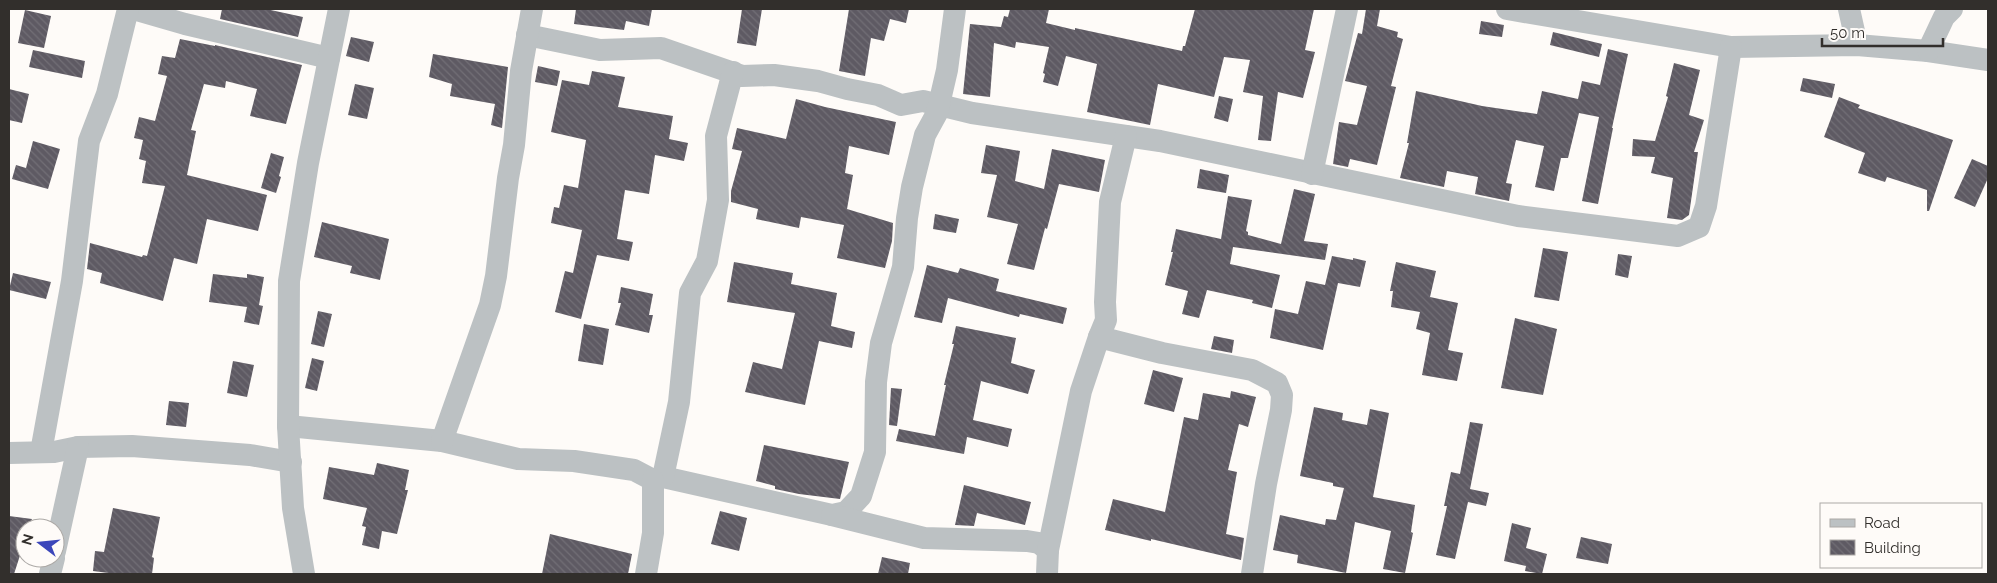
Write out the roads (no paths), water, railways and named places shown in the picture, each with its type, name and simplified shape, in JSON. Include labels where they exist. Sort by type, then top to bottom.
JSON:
[{"type":"street","points":[[40,452],[72,281],[89,141],[107,94],[128,9]]},
{"type":"street","points":[[133,9],[185,24],[329,58]]},
{"type":"street","points":[[304,574],[294,508],[288,426],[289,281],[308,163],[339,9]]},
{"type":"street","points":[[442,441],[490,305],[496,276],[514,145],[526,35],[532,9]]},
{"type":"street","points":[[832,515],[846,512],[861,496],[875,452],[876,382],[881,343],[903,267],[907,218],[912,187],[925,134],[937,113],[947,70],[955,9]]},
{"type":"street","points":[[1312,174],[1347,9]]},
{"type":"street","points":[[1507,9],[1541,12],[1731,47],[1857,45],[1928,51],[1988,60]]},
{"type":"street","points":[[1849,9],[1857,45]]},
{"type":"street","points":[[1928,51],[1944,18],[1952,9]]},
{"type":"street","points":[[526,35],[600,50],[661,48],[742,76],[774,75],[818,81],[878,95],[902,105],[923,101],[972,114],[1160,141],[1518,216],[1678,236],[1699,227],[1706,206],[1731,47]]},
{"type":"street","points":[[646,574],[653,532],[658,478],[679,402],[690,293],[707,261],[718,200],[716,136],[733,72]]},
{"type":"street","points":[[1047,574],[1048,550],[1081,391],[1106,320],[1105,302],[1110,202],[1121,165],[1126,136]]},
{"type":"street","points":[[1099,337],[1162,353],[1252,370],[1277,383],[1282,394],[1281,410],[1266,484],[1258,573]]},
{"type":"street","points":[[288,426],[442,441],[518,459],[574,461],[634,470],[658,478],[832,515],[924,538],[1027,541],[1039,543],[1048,550]]},
{"type":"street","points":[[9,453],[54,452],[78,447],[132,446],[250,455],[290,462]]},
{"type":"street","points":[[62,518],[78,447]]}]
